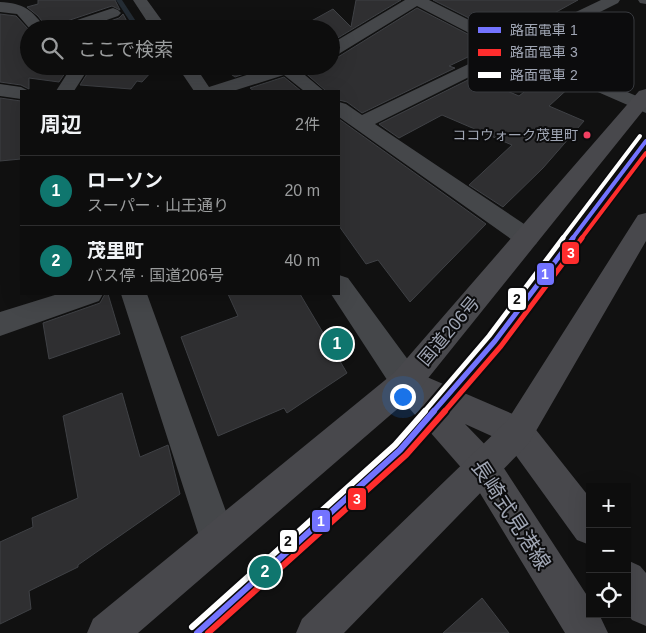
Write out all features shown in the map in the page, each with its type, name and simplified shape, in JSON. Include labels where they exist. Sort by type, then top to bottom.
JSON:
[{"type":"main road","name":"国道206号","points":[[107,633],[406,382],[643,102]]},
{"type":"main road","points":[[316,633],[484,468],[518,432],[646,221]]},
{"type":"main road","points":[[406,382],[518,432],[586,522]]},
{"type":"main road","name":"長崎式見港線","points":[[406,382],[484,468],[588,633]]},
{"type":"main road","points":[[631,585],[646,606]]},
{"type":"street","points":[[140,0],[154,20]]},
{"type":"street","points":[[340,46],[417,0],[468,26]]},
{"type":"street","points":[[589,12],[613,0]]},
{"type":"street","points":[[0,7],[17,7],[23,10],[31,20]]},
{"type":"street","points":[[94,20],[113,14]]},
{"type":"street","points":[[361,123],[468,71]]},
{"type":"street","points":[[66,90],[75,75]]},
{"type":"street","points":[[192,75],[203,90]]},
{"type":"street","points":[[218,90],[268,75]]},
{"type":"street","points":[[298,75],[313,90]]},
{"type":"street","points":[[0,90],[20,93]]},
{"type":"street","points":[[618,92],[643,102]]},
{"type":"street","points":[[340,109],[527,238]]},
{"type":"street","points":[[340,286],[406,382]]},
{"type":"street","points":[[0,324],[87,295]]},
{"type":"street","points":[[134,295],[218,538]]},
{"type":"building","points":[[38,0],[115,0],[120,10],[112,6],[70,20],[41,20],[27,7],[38,4]]},
{"type":"building","points":[[356,0],[401,0],[340,37],[340,20],[313,20],[333,9],[351,27]]},
{"type":"building","points":[[433,0],[578,0],[556,12],[468,12],[468,18]]},
{"type":"building","points":[[417,8],[468,34],[468,57],[449,66],[455,68],[362,113],[347,102],[340,100],[340,90],[325,90],[308,75],[340,75],[340,56]]},
{"type":"building","points":[[0,14],[16,16],[20,20],[20,75],[64,75],[59,82],[29,78],[29,89],[21,85],[0,82]]},
{"type":"building","points":[[123,14],[126,20],[113,20]]},
{"type":"building","points":[[86,75],[148,75],[142,82],[137,81],[131,89],[80,85]]},
{"type":"building","points":[[284,77],[300,90],[253,90],[250,88]]},
{"type":"building","points":[[468,80],[468,92],[510,92],[519,96],[524,92],[564,92],[549,106],[584,121],[543,168],[503,207],[469,185],[512,145],[442,115],[399,138],[379,124]]},
{"type":"building","points":[[0,98],[20,101],[20,159],[0,161]]},
{"type":"building","points":[[340,120],[486,224],[410,302],[378,260],[366,264],[340,227]]},
{"type":"building","points":[[104,295],[108,295],[120,334],[49,359],[43,323],[100,303]]},
{"type":"building","points":[[228,295],[301,295],[347,373],[287,413],[284,408],[218,436],[181,337],[238,316]]},
{"type":"building","points":[[122,393],[140,457],[168,445],[180,494],[78,565],[78,567],[29,591],[31,609],[0,624],[0,542],[33,527],[32,518],[78,498],[63,416]]},
{"type":"building","points":[[482,598],[509,633],[443,633]]},
{"type":"waterway","points":[[119,0],[132,20]]},
{"type":"tram line","name":"2","points":[[192,627],[395,445],[489,336],[640,136]]},
{"type":"tram line","name":"1","points":[[197,633],[400,450],[495,341],[646,141]]},
{"type":"tram line","name":"3","points":[[208,633],[406,455],[501,346],[646,153]]},
{"type":"place","name":"ココウォーク茂里町","points":[[587,135]]},
{"type":"place","name":"ローソン","points":[[337,344]]},
{"type":"place","name":"茂里町","points":[[265,572]]}]
